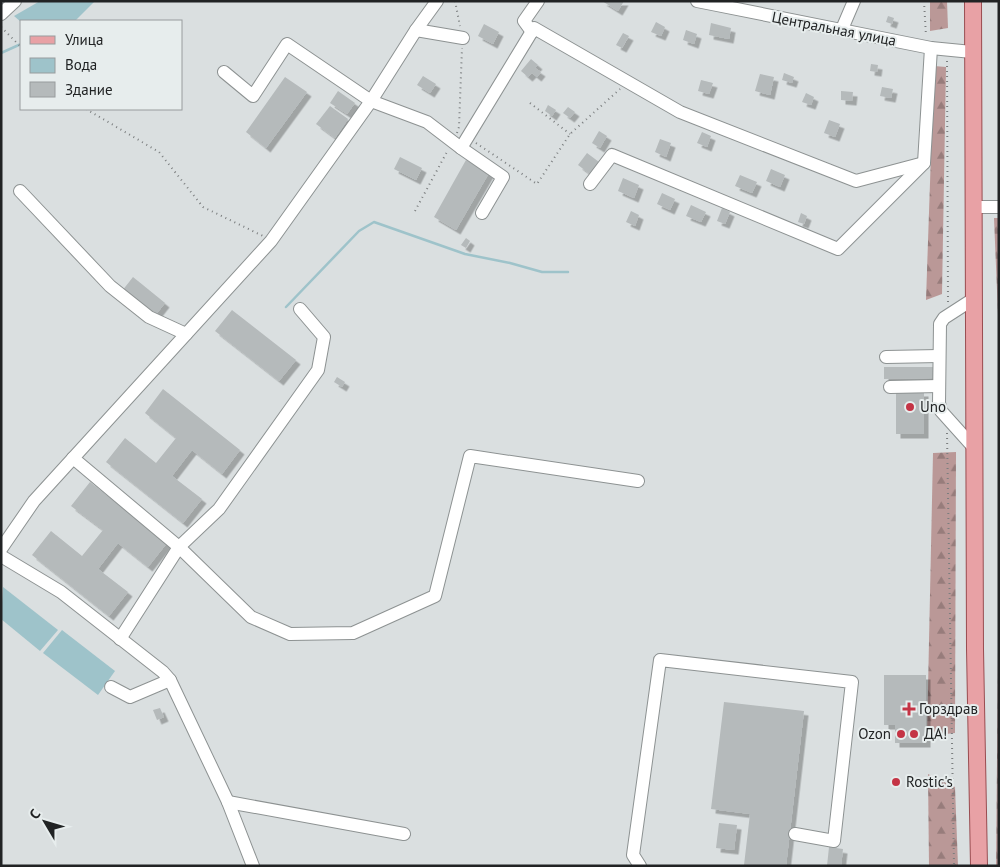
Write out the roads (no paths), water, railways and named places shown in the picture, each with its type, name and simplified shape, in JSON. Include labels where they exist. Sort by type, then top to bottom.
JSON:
[{"type":"main road","points":[[973,1],[976,450],[975,649],[979,866]]},
{"type":"street","points":[[1,14],[15,1]]},
{"type":"street","points":[[1,549],[34,501],[272,240],[371,101],[416,30],[437,1]]},
{"type":"street","points":[[532,32],[524,21],[538,1]]},
{"type":"street","name":"Центральная улица","points":[[697,1],[729,5],[928,45],[946,51],[972,52]]},
{"type":"street","points":[[842,29],[854,1]]},
{"type":"street","points":[[460,142],[534,28],[680,112],[856,181],[924,163]]},
{"type":"street","points":[[416,30],[463,38]]},
{"type":"street","points":[[224,72],[253,96],[287,44],[371,101],[427,122],[460,142],[503,177],[482,213]]},
{"type":"street","points":[[590,184],[612,155],[838,249],[924,163],[928,45]]},
{"type":"street","points":[[20,191],[110,286],[149,317],[186,334]]},
{"type":"street","points":[[975,207],[999,207]]},
{"type":"street","points":[[975,298],[948,315],[940,324],[939,403],[941,412],[976,450]]},
{"type":"street","points":[[120,639],[179,547],[219,509],[318,370],[324,337],[300,309]]},
{"type":"street","points":[[886,357],[939,356]]},
{"type":"street","points":[[890,387],[939,386]]},
{"type":"street","points":[[73,458],[179,547],[251,617],[290,634],[353,633],[435,596],[470,456],[638,481]]},
{"type":"street","points":[[1,556],[61,592],[163,672],[170,680],[228,802],[253,866]]},
{"type":"street","points":[[640,866],[633,855],[660,660],[852,682],[834,841],[795,834]]},
{"type":"street","points":[[111,687],[130,697],[170,680]]},
{"type":"street","points":[[228,802],[404,834]]},
{"type":"water","points":[[40,1],[95,1],[76,20],[20,21],[14,16]]},
{"type":"water","points":[[3,587],[58,630],[40,651],[1,619]]},
{"type":"water","points":[[62,630],[115,671],[98,695],[43,653]]},
{"type":"waterway","points":[[1,53],[20,44]]},
{"type":"waterway","points":[[286,307],[359,231],[374,222],[465,254],[542,272],[568,272]]},
{"type":"place","name":"Uno","points":[[910,407]]},
{"type":"place","name":"Горздрав","points":[[909,709]]},
{"type":"place","name":"Ozon","points":[[901,734]]},
{"type":"place","name":"ДА!","points":[[914,734]]},
{"type":"place","name":"Rostic's","points":[[896,782]]}]
